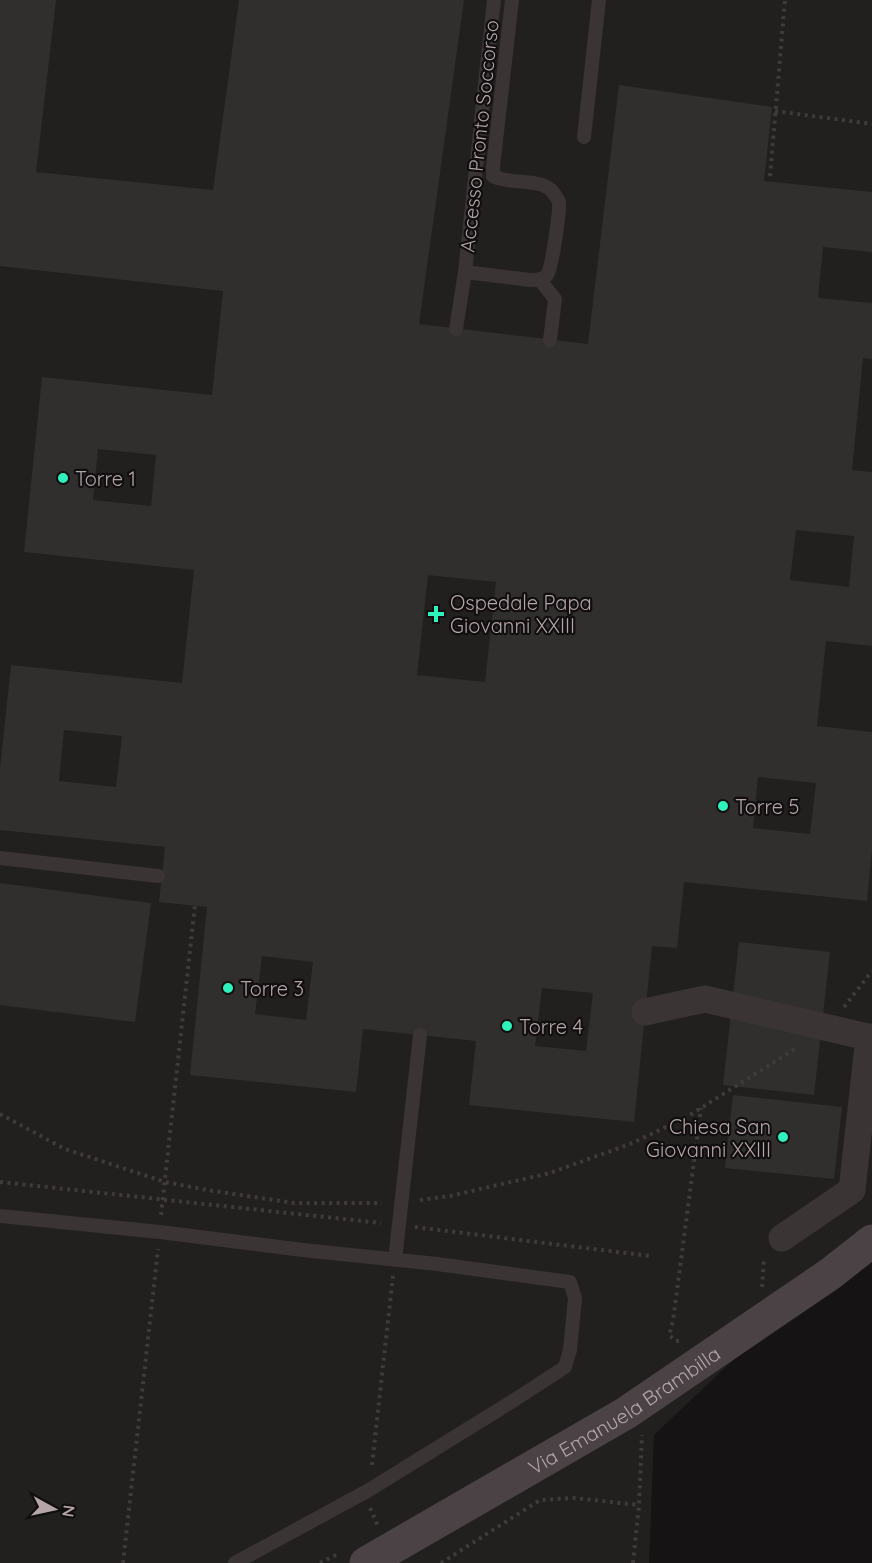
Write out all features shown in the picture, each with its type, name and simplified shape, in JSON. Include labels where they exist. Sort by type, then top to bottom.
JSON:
[{"type":"street","points":[[645,1012],[705,999],[871,1038],[852,1190],[782,1238]]},
{"type":"street","name":"Via Emanuela Brambilla","points":[[366,1563],[592,1433],[643,1401],[830,1274],[872,1241]]},
{"type":"lane","name":"Accesso Pronto Soccorso","points":[[456,329],[465,272],[494,0]]},
{"type":"lane","name":"Accesso Pronto Soccorso","points":[[465,272],[540,280],[548,274],[552,265],[559,202],[551,191],[542,185],[501,180],[493,176],[512,0]]},
{"type":"lane","points":[[584,137],[599,0]]},
{"type":"lane","points":[[540,280],[555,299],[550,340]]},
{"type":"lane","points":[[0,858],[158,876]]},
{"type":"lane","points":[[395,1260],[420,1035]]},
{"type":"lane","points":[[0,1216],[160,1232],[570,1282],[575,1298],[570,1350],[565,1366],[369,1490],[235,1563]]},
{"type":"path","points":[[770,176],[785,0]]},
{"type":"path","points":[[775,111],[872,124]]},
{"type":"path","points":[[0,1114],[65,1149],[165,1182],[207,1190],[294,1203],[383,1203],[450,1196],[550,1173],[630,1144],[669,1126],[811,1040],[847,1003],[872,971]]},
{"type":"path","points":[[682,1340],[676,1341],[669,1335],[673,1321],[701,1107]]},
{"type":"path","points":[[0,1182],[400,1225],[650,1256]]},
{"type":"path","points":[[762,1289],[764,1258]]},
{"type":"path","points":[[380,1531],[370,1510],[369,1490],[395,1260]]},
{"type":"path","points":[[633,1563],[639,1505],[643,1401]]},
{"type":"path","points":[[441,1563],[540,1500],[574,1498],[639,1505]]},
{"type":"shaded area","name":"Ospedale Papa Giovanni XXIII","points":[[0,0],[872,0],[872,1229],[654,1435],[649,1563],[0,1563]]},
{"type":"building","points":[[0,0],[56,0],[36,172],[213,190],[239,0],[464,0],[419,324],[588,344],[619,85],[772,107],[764,181],[872,192],[872,252],[823,247],[818,298],[872,303],[872,359],[863,358],[852,470],[872,472],[872,646],[826,641],[817,726],[872,732],[872,849],[867,901],[684,882],[677,948],[652,946],[634,1122],[469,1105],[476,1041],[363,1029],[356,1092],[190,1075],[207,907],[159,902],[165,847],[0,830],[0,769],[11,665],[182,683],[194,570],[24,552],[42,377],[212,395],[223,291],[0,266]],"holes":[[[98,449],[156,455],[151,506],[93,500]],[[796,530],[854,536],[849,587],[790,580]],[[428,575],[496,582],[485,682],[417,675]],[[64,730],[122,736],[116,787],[59,781]],[[758,777],[816,783],[810,834],[753,828]],[[262,956],[313,962],[306,1020],[255,1014]],[[542,988],[593,993],[586,1051],[535,1046]]]},
{"type":"building","points":[[0,883],[151,903],[135,1022],[0,1005]]},
{"type":"building","points":[[739,942],[830,952],[814,1095],[723,1085]]},
{"type":"building","name":"Chiesa San Giovanni XXIII","points":[[733,1095],[842,1107],[834,1179],[725,1168]]},
{"type":"place","name":"Torre 1","points":[[63,478]]},
{"type":"place","name":"Ospedale Papa Giovanni XXIII","points":[[436,614]]},
{"type":"place","name":"Torre 5","points":[[723,806]]},
{"type":"place","name":"Torre 3","points":[[228,988]]},
{"type":"place","name":"Torre 4","points":[[507,1026]]},
{"type":"place","name":"Chiesa San Giovanni XXIII","points":[[783,1137]]}]
